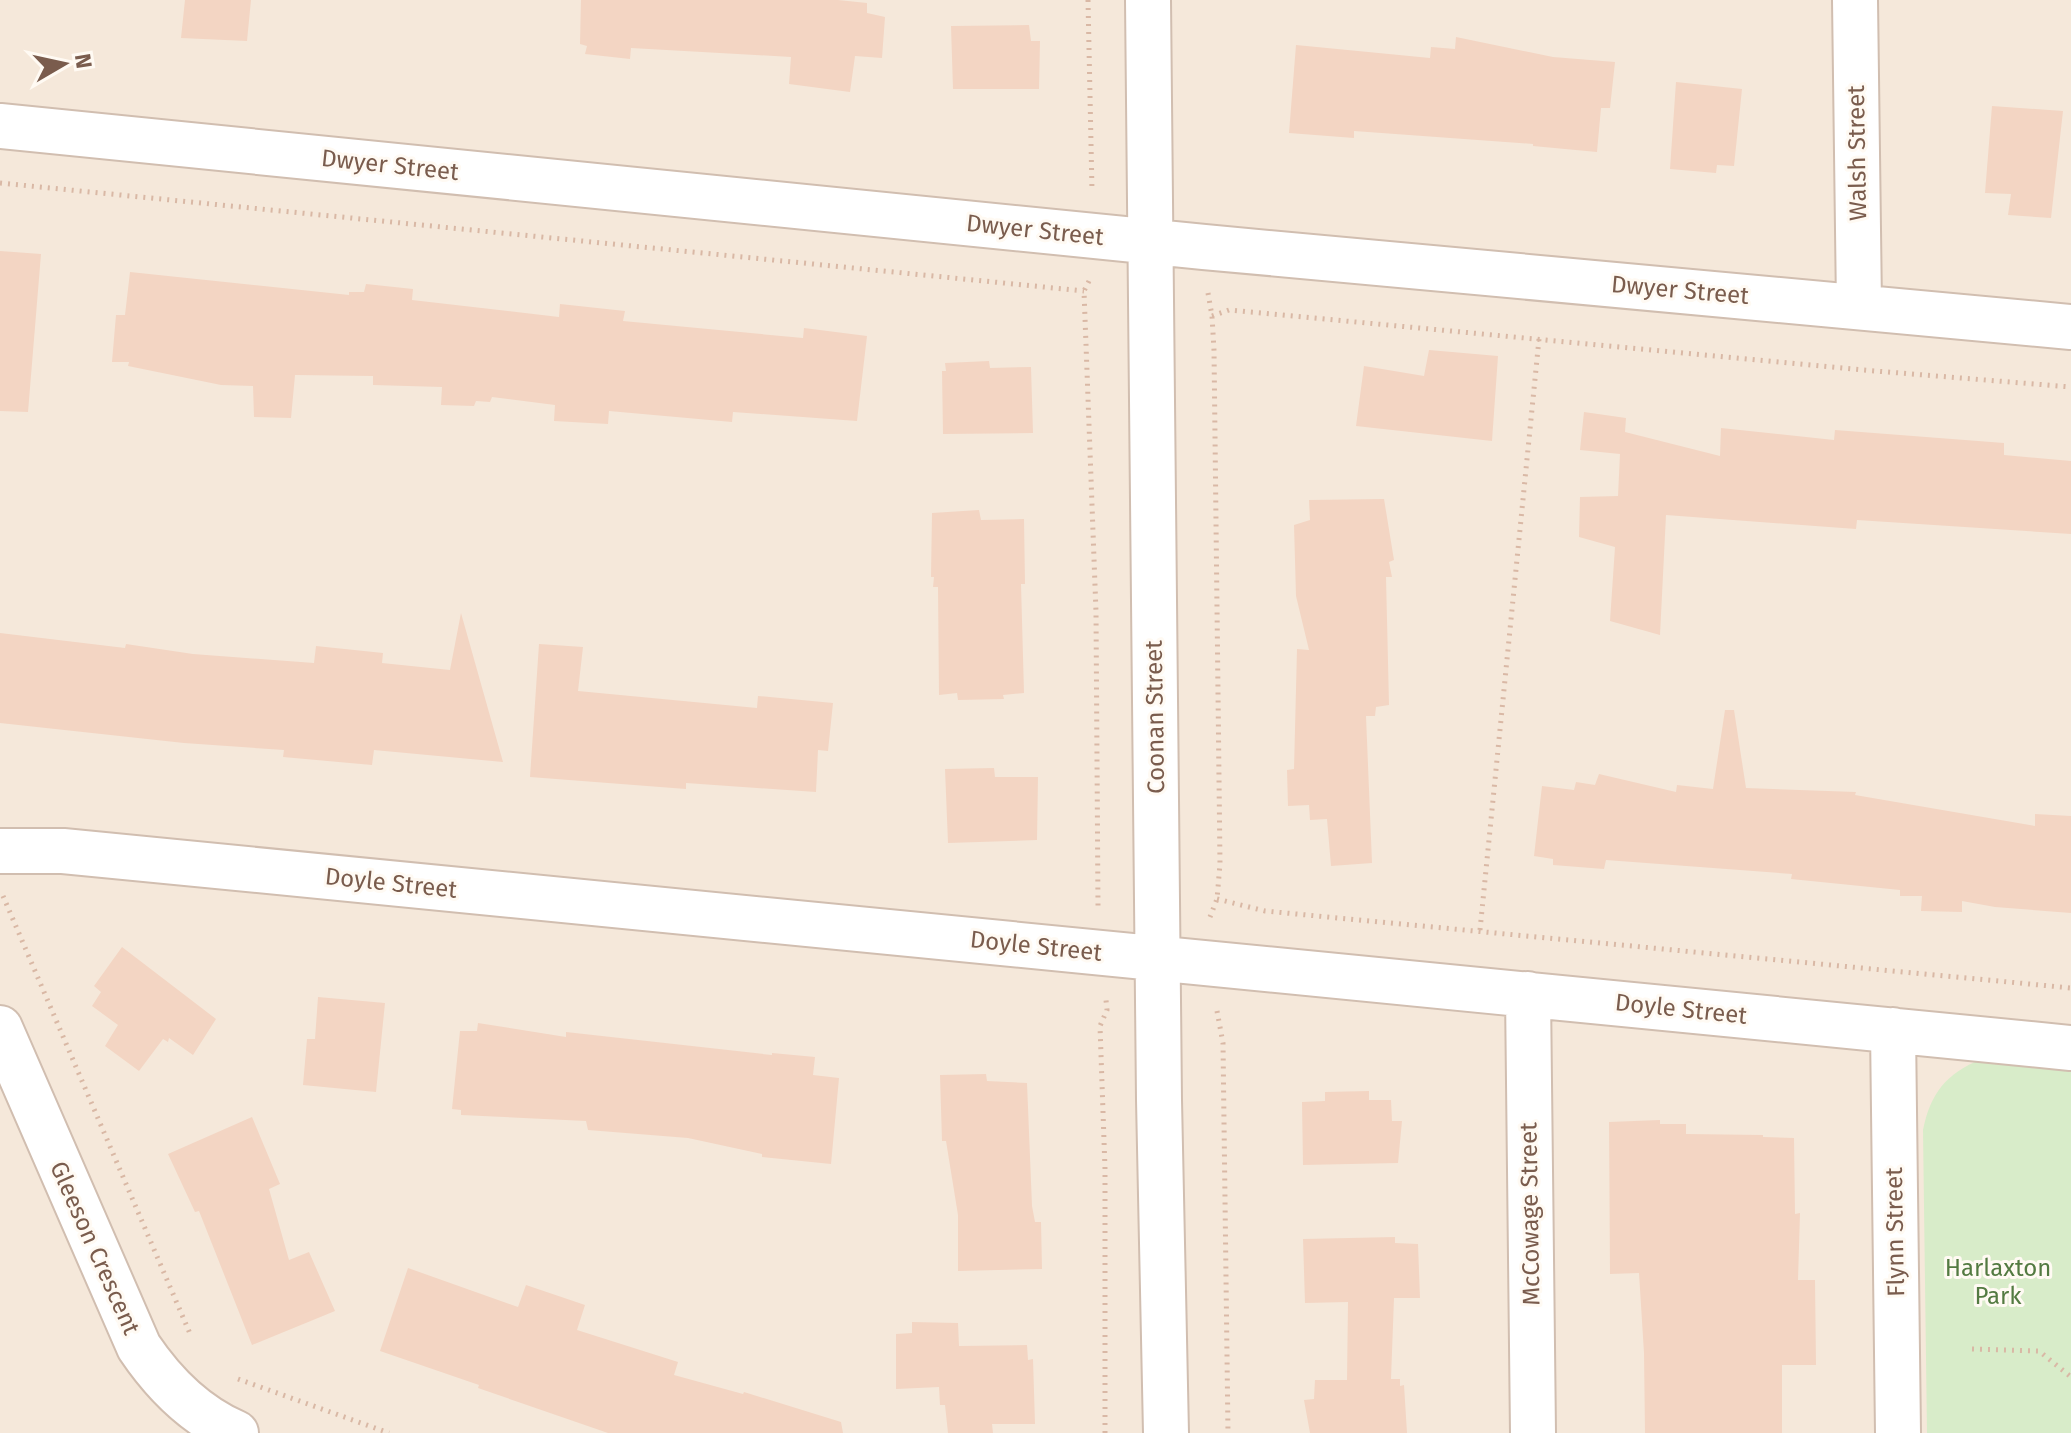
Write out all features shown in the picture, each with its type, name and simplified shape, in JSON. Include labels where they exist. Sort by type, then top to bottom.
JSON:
[{"type":"street","name":"Coonan Street","points":[[1148,0],[1157,958],[1166,1433]]},
{"type":"street","name":"Walsh Street","points":[[1855,0],[1859,306]]},
{"type":"street","name":"Dwyer Street","points":[[0,126],[1150,242],[2071,327]]},
{"type":"street","name":"Doyle Street","points":[[0,851],[63,851],[2071,1048]]},
{"type":"street","name":"McCowage Street","points":[[1528,994],[1533,1433]]},
{"type":"street","name":"Gleeson Crescent","points":[[0,1028],[139,1347],[179,1397],[200,1414],[236,1433]]},
{"type":"street","name":"Flynn Street","points":[[1893,1030],[1898,1433]]},
{"type":"path","points":[[1088,0],[1093,183],[1090,280],[1084,291],[1096,612],[1097,897],[1107,1010],[1100,1026],[1105,1169],[1105,1433]]},
{"type":"path","points":[[0,183],[1084,291]]},
{"type":"path","points":[[1204,247],[1212,316],[1220,817],[1217,899],[1210,915],[1218,1019],[1223,1043],[1228,1433]]},
{"type":"path","points":[[1212,316],[1229,310],[2071,387]]},
{"type":"path","points":[[1480,930],[1539,339]]},
{"type":"path","points":[[0,888],[194,1341]]},
{"type":"path","points":[[1217,899],[1265,911],[2071,988]]},
{"type":"path","points":[[1972,1349],[2039,1351],[2071,1377]]},
{"type":"path","points":[[228,1373],[389,1433]]},
{"type":"shaded area","points":[[0,0],[2071,0],[2071,1433],[0,1433]]},
{"type":"green space","name":"Harlaxton Park","points":[[1982,1059],[2071,1066],[2071,1433],[1927,1433],[1923,1130],[1930,1106],[1942,1086],[1959,1071]]},
{"type":"building","points":[[185,0],[251,0],[247,41],[181,38]]},
{"type":"building","points":[[581,0],[838,0],[867,3],[867,13],[885,17],[882,58],[855,56],[850,92],[789,84],[791,57],[631,48],[630,59],[585,54],[587,46],[580,44]]},
{"type":"building","points":[[1029,25],[1031,41],[1040,41],[1039,89],[953,89],[951,26]]},
{"type":"building","points":[[1456,37],[1553,57],[1615,62],[1610,108],[1601,108],[1597,152],[1533,144],[1354,131],[1354,138],[1289,133],[1296,45],[1430,58],[1431,47],[1455,49]]},
{"type":"building","points":[[1676,82],[1742,89],[1734,166],[1717,165],[1716,173],[1670,169]]},
{"type":"building","points":[[1992,106],[2063,111],[2051,218],[2008,215],[2011,194],[1985,193]]},
{"type":"building","points":[[0,251],[41,254],[28,412],[0,411]]},
{"type":"building","points":[[130,272],[349,295],[349,292],[364,292],[366,284],[413,289],[412,300],[559,317],[560,304],[625,311],[623,321],[803,338],[804,328],[867,336],[857,421],[733,412],[732,422],[609,411],[608,424],[554,421],[555,405],[492,397],[490,402],[476,401],[474,406],[441,405],[442,387],[373,385],[373,376],[295,375],[291,418],[254,417],[253,386],[221,385],[128,366],[129,362],[112,362],[116,315],[125,315]]},
{"type":"building","points":[[1429,350],[1498,356],[1492,441],[1356,426],[1364,366],[1424,376]]},
{"type":"building","points":[[989,361],[990,368],[1031,367],[1033,433],[943,434],[942,371],[946,371],[945,363]]},
{"type":"building","points":[[1584,412],[1626,418],[1625,432],[1720,456],[1721,428],[1834,440],[1835,430],[2004,443],[2004,455],[2071,461],[2071,534],[1857,520],[1856,529],[1666,515],[1660,635],[1610,621],[1615,547],[1579,537],[1580,497],[1618,496],[1620,454],[1580,450]]},
{"type":"building","points":[[1384,499],[1394,560],[1389,562],[1392,577],[1386,577],[1389,705],[1376,707],[1375,716],[1366,716],[1372,863],[1331,866],[1327,819],[1310,820],[1309,805],[1288,806],[1287,770],[1294,769],[1297,649],[1309,650],[1296,596],[1294,525],[1310,520],[1309,500]]},
{"type":"building","points":[[979,510],[981,520],[1024,519],[1025,584],[1021,584],[1024,693],[1003,695],[1004,699],[958,700],[957,693],[939,695],[938,587],[933,587],[934,577],[931,577],[932,513]]},
{"type":"building","points":[[461,613],[503,762],[374,750],[372,765],[283,757],[284,750],[184,743],[0,723],[0,633],[125,648],[126,644],[193,654],[314,663],[316,646],[383,653],[382,663],[450,670]]},
{"type":"building","points":[[539,644],[583,647],[578,691],[757,708],[758,696],[833,703],[828,751],[818,750],[816,792],[686,783],[686,789],[530,777]]},
{"type":"building","points":[[1725,710],[1734,710],[1746,788],[1856,792],[1855,795],[2035,826],[2035,814],[2071,816],[2071,913],[1962,901],[1962,912],[1921,911],[1922,896],[1900,896],[1900,890],[1791,879],[1792,874],[1606,860],[1604,869],[1553,865],[1553,859],[1534,856],[1542,786],[1574,790],[1576,782],[1595,785],[1599,774],[1676,792],[1677,785],[1713,789]]},
{"type":"building","points":[[994,768],[995,777],[1038,777],[1037,840],[948,843],[945,769]]},
{"type":"building","points":[[122,947],[216,1019],[193,1055],[169,1038],[168,1042],[163,1039],[139,1071],[105,1046],[118,1025],[92,1006],[101,992],[94,986]]},
{"type":"building","points":[[318,997],[385,1003],[376,1092],[303,1085],[307,1039],[315,1039]]},
{"type":"building","points":[[478,1023],[566,1037],[566,1032],[815,1057],[813,1075],[839,1078],[831,1164],[762,1157],[762,1154],[688,1138],[588,1130],[586,1121],[461,1115],[461,1110],[452,1109],[460,1031],[477,1031]]},
{"type":"building","points":[[986,1074],[987,1081],[1027,1083],[1032,1206],[1035,1222],[1041,1222],[1042,1269],[958,1271],[958,1215],[946,1141],[942,1141],[940,1075]]},
{"type":"building","points":[[1369,1091],[1369,1100],[1391,1100],[1392,1121],[1402,1121],[1398,1163],[1303,1165],[1302,1102],[1325,1101],[1325,1092]]},
{"type":"building","points":[[252,1117],[280,1184],[269,1189],[289,1260],[309,1252],[335,1311],[252,1345],[199,1211],[195,1212],[168,1154]]},
{"type":"building","points":[[1660,1120],[1660,1124],[1686,1124],[1686,1134],[1794,1138],[1795,1214],[1800,1213],[1798,1280],[1815,1280],[1816,1365],[1782,1365],[1782,1433],[1645,1433],[1639,1273],[1610,1274],[1609,1122]]},
{"type":"building","points":[[1395,1237],[1395,1243],[1418,1244],[1420,1298],[1394,1298],[1391,1379],[1400,1379],[1400,1386],[1404,1385],[1407,1433],[1310,1433],[1304,1400],[1314,1399],[1315,1380],[1347,1380],[1348,1302],[1305,1303],[1303,1239]]},
{"type":"building","points":[[408,1268],[518,1307],[526,1285],[585,1305],[577,1330],[678,1362],[674,1375],[744,1392],[841,1422],[843,1433],[608,1433],[380,1351]]},
{"type":"building","points":[[912,1322],[958,1323],[959,1346],[1027,1345],[1028,1360],[1033,1359],[1035,1424],[992,1424],[993,1433],[948,1433],[945,1405],[940,1405],[939,1387],[896,1389],[896,1334],[912,1333]]}]
